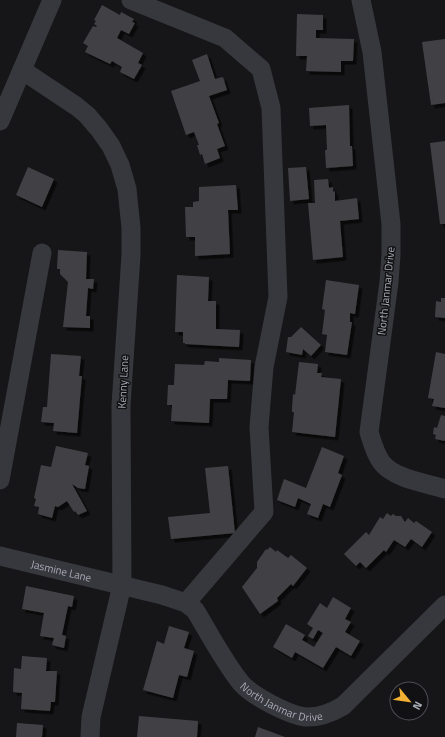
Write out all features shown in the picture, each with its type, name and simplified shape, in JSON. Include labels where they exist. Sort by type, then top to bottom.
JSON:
[{"type":"street","points":[[0,121],[52,0]]},
{"type":"street","points":[[122,585],[186,603],[264,512],[259,427],[264,367],[278,297],[271,108],[261,69],[225,38],[131,0]]},
{"type":"street","name":"North Janmar Drive","points":[[361,0],[372,52],[391,224],[392,255],[369,432],[373,447],[382,464],[397,475],[445,489]]},
{"type":"street","name":"Kenny Lane","points":[[22,70],[87,115],[111,146],[120,165],[127,189],[131,228],[131,255],[121,405],[123,543],[122,585],[91,717],[90,737]]},
{"type":"street","points":[[0,480],[42,253]]},
{"type":"street","name":"Jasmine Lane","points":[[0,556],[122,585]]},
{"type":"street","name":"North Janmar Drive","points":[[186,603],[195,610],[242,684],[256,695],[280,708],[305,717],[327,715],[343,706],[445,605]]},
{"type":"building","points":[[102,5],[120,15],[121,12],[134,19],[132,22],[135,23],[129,34],[121,30],[117,38],[143,53],[138,63],[142,65],[134,79],[120,72],[122,67],[112,61],[110,64],[85,52],[88,46],[83,43],[93,26],[97,26],[94,24],[96,21],[94,20]]},
{"type":"building","points":[[297,14],[323,15],[323,30],[316,30],[316,38],[354,39],[353,61],[341,61],[341,72],[306,71],[307,56],[296,56]]},
{"type":"building","points":[[445,39],[445,103],[431,105],[422,42]]},
{"type":"building","points":[[207,54],[215,79],[223,77],[227,90],[209,96],[219,123],[217,124],[225,146],[217,149],[220,158],[205,164],[202,154],[200,155],[197,145],[199,145],[194,132],[186,135],[171,91],[200,81],[192,60]]},
{"type":"building","points":[[349,105],[350,146],[352,146],[353,166],[326,168],[326,125],[310,126],[309,108]]},
{"type":"building","points":[[445,141],[445,224],[440,224],[430,143]]},
{"type":"building","points":[[28,167],[54,179],[42,207],[16,195]]},
{"type":"building","points":[[306,167],[309,199],[290,201],[288,168]]},
{"type":"building","points":[[328,179],[329,188],[333,187],[333,192],[335,191],[335,201],[357,198],[359,219],[340,221],[343,257],[313,260],[308,203],[315,203],[314,180]]},
{"type":"building","points":[[236,185],[238,210],[228,210],[230,254],[195,256],[195,237],[186,237],[185,207],[193,207],[193,202],[199,201],[199,187]]},
{"type":"building","points":[[58,250],[87,252],[86,279],[94,279],[93,289],[88,288],[86,316],[90,316],[90,328],[63,327],[68,282],[60,274],[60,269],[57,269]]},
{"type":"building","points":[[177,275],[209,277],[208,301],[216,301],[216,329],[240,330],[239,347],[183,343],[183,332],[175,332]]},
{"type":"building","points":[[326,280],[359,285],[355,314],[350,313],[350,322],[352,322],[347,355],[325,352],[327,335],[322,334],[325,310],[322,309]]},
{"type":"building","points":[[441,298],[445,298],[445,318],[435,317],[436,301],[441,302]]},
{"type":"building","points":[[301,327],[321,345],[311,356],[303,349],[302,355],[286,352],[288,337],[291,337]]},
{"type":"building","points":[[436,352],[445,354],[445,408],[432,406],[434,399],[428,398]]},
{"type":"building","points":[[51,354],[81,356],[79,376],[82,376],[77,433],[53,431],[54,423],[41,422],[43,407],[47,407]]},
{"type":"building","points":[[219,358],[251,360],[250,381],[228,380],[227,399],[210,399],[209,423],[171,421],[172,405],[167,405],[168,385],[174,385],[175,364],[204,365],[205,361],[219,362]]},
{"type":"building","points":[[299,362],[318,364],[317,373],[322,373],[321,377],[341,379],[335,437],[292,432],[294,412],[292,412],[293,394],[295,395]]},
{"type":"building","points":[[441,415],[445,416],[445,441],[435,439],[436,435],[433,434],[434,427],[437,428]]},
{"type":"building","points":[[56,446],[88,453],[85,465],[89,466],[85,489],[78,488],[72,484],[87,511],[78,515],[75,511],[74,512],[67,501],[58,507],[55,506],[52,518],[38,514],[39,507],[34,506],[36,499],[34,498],[41,465],[51,467]]},
{"type":"building","points":[[322,447],[344,456],[338,473],[342,475],[330,507],[323,504],[318,518],[307,514],[311,504],[298,498],[295,507],[277,500],[284,479],[306,488]]},
{"type":"building","points":[[228,466],[235,533],[171,539],[168,517],[210,513],[205,468]]},
{"type":"building","points":[[387,513],[391,516],[393,514],[396,516],[401,516],[405,522],[408,518],[414,523],[416,521],[432,532],[422,547],[411,539],[405,547],[394,540],[386,552],[384,550],[366,568],[360,562],[356,566],[344,554],[366,532],[369,535],[380,517],[383,519]]},
{"type":"building","points":[[270,547],[288,558],[291,555],[307,568],[293,586],[291,584],[277,598],[278,601],[260,614],[242,587],[257,568],[257,562],[266,549],[267,550]]},
{"type":"building","points":[[26,586],[74,596],[72,607],[68,606],[62,635],[66,636],[64,648],[52,645],[54,638],[40,636],[44,613],[22,609]]},
{"type":"building","points":[[333,597],[351,608],[345,619],[351,622],[345,632],[360,641],[351,656],[336,647],[323,668],[295,652],[292,658],[273,647],[286,624],[305,635],[302,640],[314,647],[323,633],[318,630],[313,639],[308,636],[313,628],[307,624],[320,603],[327,608]]},
{"type":"building","points":[[169,626],[189,632],[184,648],[194,651],[187,677],[179,675],[173,698],[143,690],[157,641],[164,644]]},
{"type":"building","points":[[22,656],[47,658],[46,671],[57,671],[55,702],[51,702],[50,711],[21,709],[22,693],[13,692],[14,668],[21,669]]},
{"type":"building","points":[[139,716],[198,721],[197,737],[137,737]]},
{"type":"building","points":[[17,723],[43,725],[42,737],[16,737]]},
{"type":"building","points":[[258,727],[285,737],[255,737]]}]
